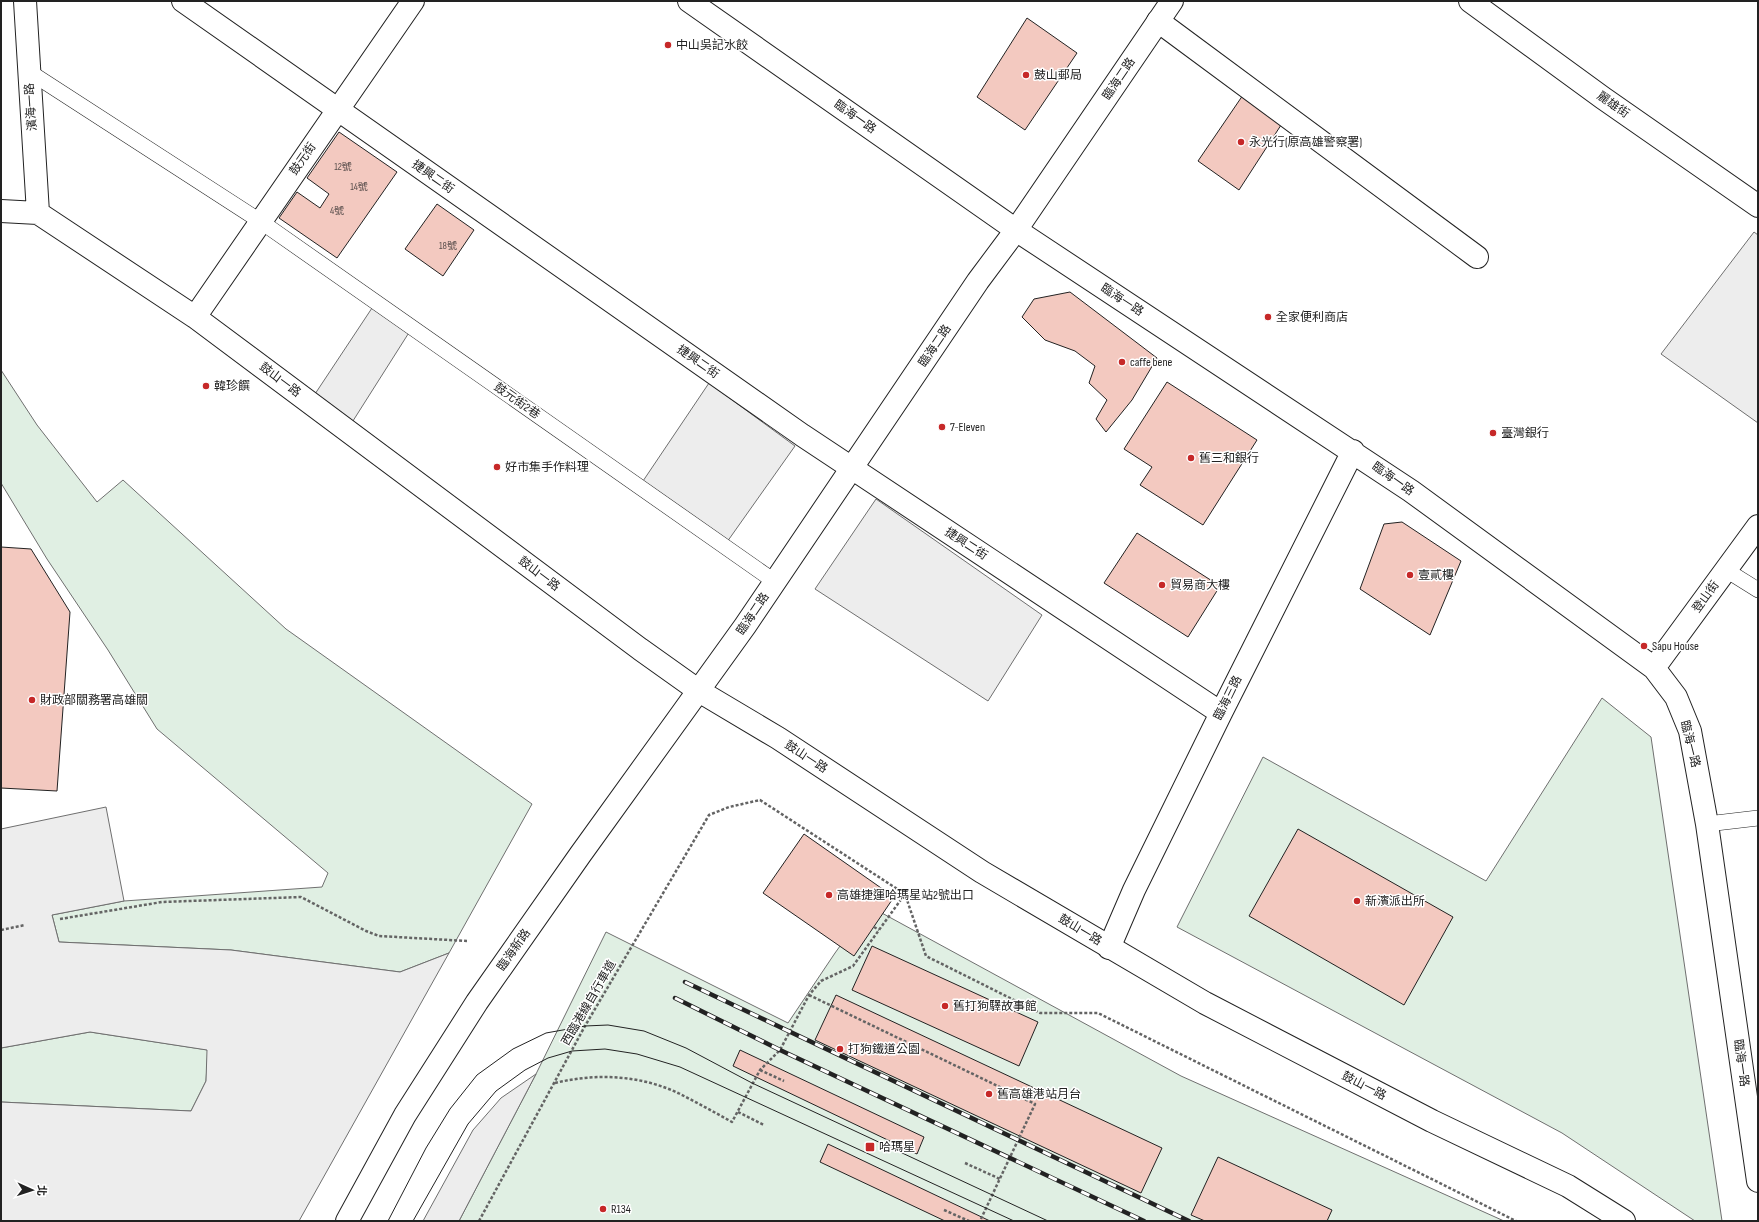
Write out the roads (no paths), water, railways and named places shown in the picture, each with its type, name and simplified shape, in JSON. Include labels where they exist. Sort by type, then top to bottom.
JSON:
[{"type":"street","name":"濱海一路","points":[[25,1],[28,71],[38,213]]},
{"type":"street","name":"捷興二街","points":[[183,1],[852,469],[1221,713]]},
{"type":"street","name":"鼓元街","points":[[195,317],[413,1]]},
{"type":"street","name":"臨海一路","points":[[689,1],[1016,230],[1353,451],[1411,491],[1654,668],[1676,697],[1690,730],[1707,824],[1756,1156],[1758,1181]]},
{"type":"street","name":"臨海二路","points":[[699,691],[1172,1]]},
{"type":"street","name":"麗雄街","points":[[1470,1],[1603,98],[1758,206]]},
{"type":"street","points":[[1158,22],[1477,257]]},
{"type":"street","points":[[1,210],[38,213]]},
{"type":"street","name":"鼓山一路","points":[[38,213],[195,317],[699,691],[778,738],[982,872],[1109,948],[1212,1007],[1432,1121],[1568,1186],[1624,1221]]},
{"type":"street","name":"臨海三路","points":[[1109,948],[1134,890],[1353,451]]},
{"type":"street","name":"登山街","points":[[1654,668],[1758,526]]},
{"type":"street","name":"臨海新路","points":[[347,1221],[405,1115],[477,1002],[660,743],[699,691]]},
{"type":"lane","name":"鼓元街2巷","points":[[28,71],[260,221],[774,581]]},
{"type":"lane","points":[[1726,570],[1758,590]]},
{"type":"lane","points":[[1707,824],[1758,818]]},
{"type":"tram line","points":[[388,1221],[426,1148],[450,1109],[477,1075],[513,1049],[546,1033],[585,1026],[608,1025],[644,1031],[686,1048],[752,1083],[1048,1221]]},
{"type":"tram line","points":[[413,1221],[468,1124],[496,1091],[525,1070],[548,1058],[572,1051],[605,1049],[637,1054],[680,1067],[1014,1221]]},
{"type":"railway","points":[[685,982],[1189,1221]]},
{"type":"railway","points":[[675,998],[780,1050],[1144,1221]]},
{"type":"place","name":"中山吳記水餃","points":[[668,45]]},
{"type":"place","name":"鼓山郵局","points":[[1026,75]]},
{"type":"place","name":"永光行(原高雄警察署)","points":[[1241,142]]},
{"type":"place","name":"全家便利商店","points":[[1268,317]]},
{"type":"place","name":"caffe bene","points":[[1122,362]]},
{"type":"place","name":"韓珍饌","points":[[206,386]]},
{"type":"place","name":"7-Eleven","points":[[942,427]]},
{"type":"place","name":"臺灣銀行","points":[[1493,433]]},
{"type":"place","name":"舊三和銀行","points":[[1191,458]]},
{"type":"place","name":"好市集手作料理","points":[[497,467]]},
{"type":"place","name":"壹貳樓","points":[[1410,575]]},
{"type":"place","name":"貿易商大樓","points":[[1162,585]]},
{"type":"place","name":"Sapu House","points":[[1644,646]]},
{"type":"place","name":"財政部關務署高雄關","points":[[32,700]]},
{"type":"place","name":"高雄捷運哈瑪星站2號出口","points":[[829,895]]},
{"type":"place","name":"新濱派出所","points":[[1357,901]]},
{"type":"place","name":"舊打狗驛故事館","points":[[945,1006]]},
{"type":"place","name":"打狗鐵道公園","points":[[840,1049]]},
{"type":"place","name":"舊高雄港站月台","points":[[989,1094]]},
{"type":"place","name":"哈瑪星","points":[[870,1147]]},
{"type":"place","name":"R134","points":[[603,1209]]}]
